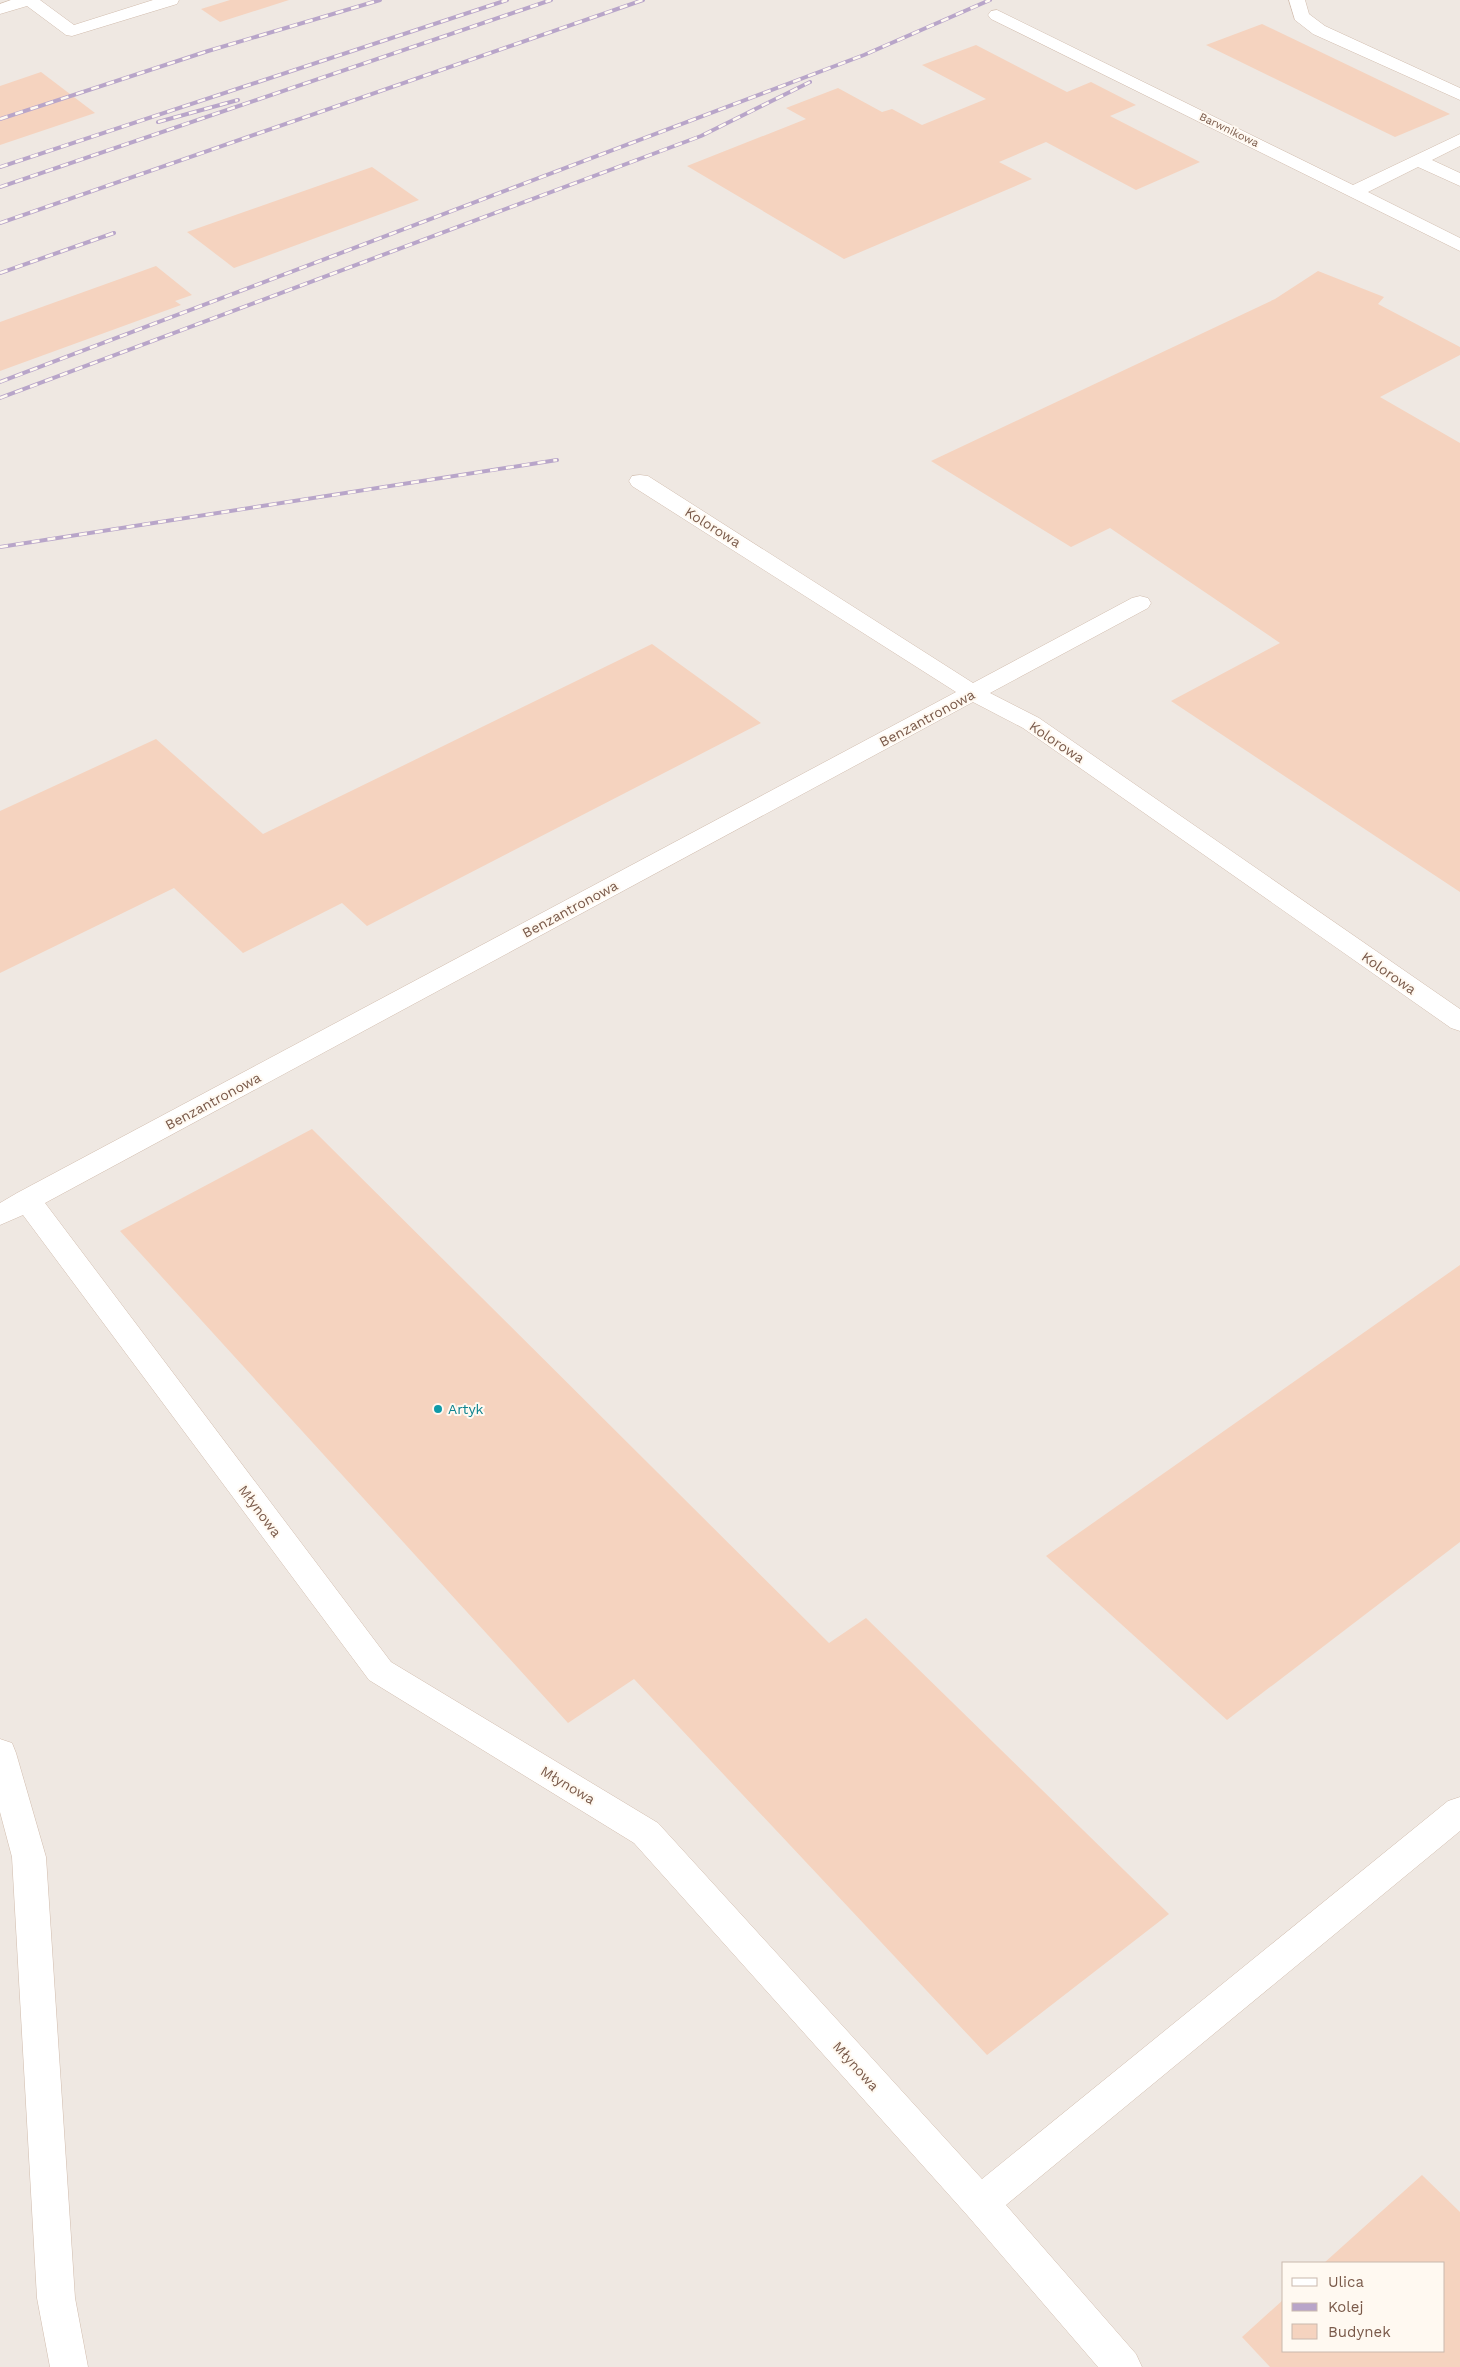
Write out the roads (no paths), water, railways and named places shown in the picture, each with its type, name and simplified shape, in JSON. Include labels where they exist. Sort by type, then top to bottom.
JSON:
[{"type":"street","points":[[0,9],[29,0],[72,31],[170,0]]},
{"type":"street","points":[[1297,0],[1301,16],[1319,30],[1460,95]]},
{"type":"street","name":"Barwnikowa","points":[[997,15],[1460,245]]},
{"type":"street","points":[[1353,192],[1460,139]]},
{"type":"street","points":[[1417,160],[1460,180]]},
{"type":"street","name":"Kolorowa","points":[[640,481],[973,693],[1031,724],[1460,1022]]},
{"type":"street","name":"Benzantronowa","points":[[14,1208],[1140,603]]},
{"type":"street","name":"Młynowa","points":[[14,1208],[380,1671],[646,1833],[980,2204],[1123,2367]]},
{"type":"street","points":[[0,1753],[29,1857],[56,2298],[70,2367]]},
{"type":"street","points":[[980,2204],[1460,1811]]},
{"type":"railway","points":[[0,119],[208,51],[380,0]]},
{"type":"railway","points":[[0,167],[507,0]]},
{"type":"railway","points":[[0,187],[551,0]]},
{"type":"railway","points":[[0,223],[643,0]]},
{"type":"railway","points":[[0,382],[864,55],[990,0]]},
{"type":"railway","points":[[0,398],[701,136],[810,82]]},
{"type":"railway","points":[[158,122],[238,100]]},
{"type":"railway","points":[[0,273],[114,233]]},
{"type":"railway","points":[[0,547],[557,460]]},
{"type":"place","name":"Artyk","points":[[438,1409]]}]
